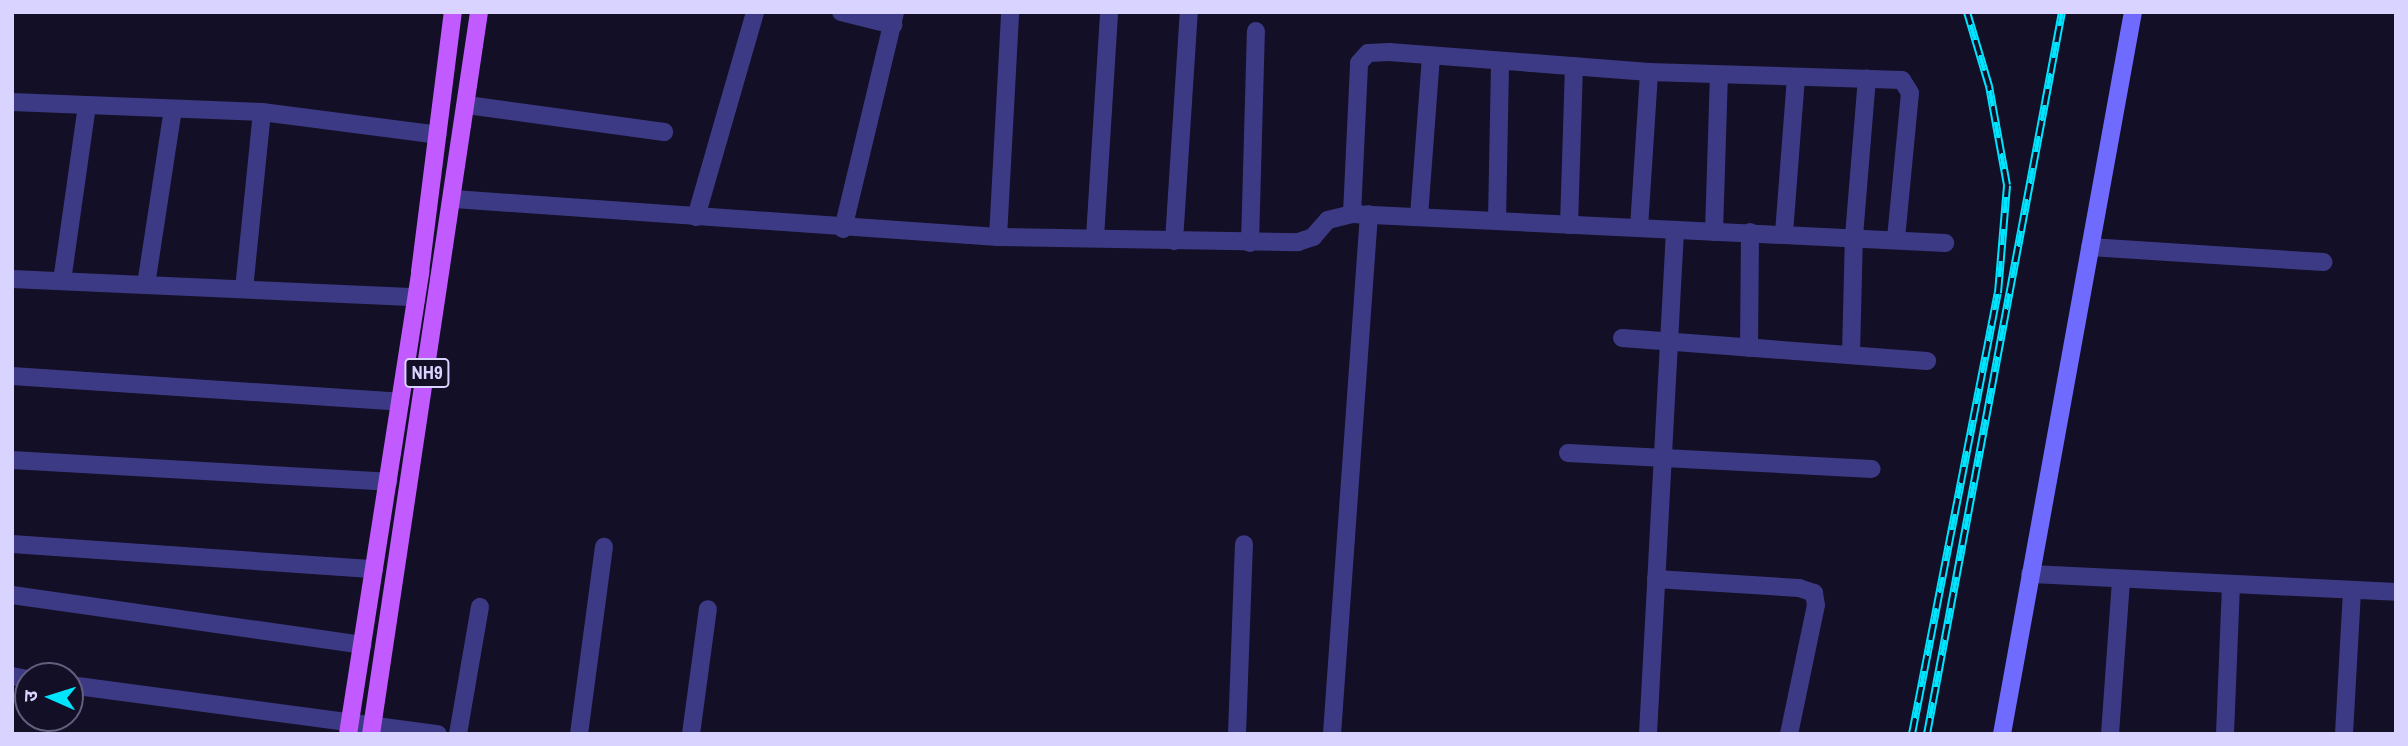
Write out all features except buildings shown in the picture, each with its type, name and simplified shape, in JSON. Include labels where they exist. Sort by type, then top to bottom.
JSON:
[{"type":"main road","name":"NH9","points":[[349,729],[416,297],[453,12]]},
{"type":"main road","name":"NH9","points":[[371,731],[454,198],[479,12]]},
{"type":"street","points":[[696,217],[755,12]]},
{"type":"street","points":[[841,12],[894,18],[843,229]]},
{"type":"street","points":[[998,237],[1010,12]]},
{"type":"street","points":[[1174,241],[1189,12]]},
{"type":"street","points":[[2002,734],[2133,12]]},
{"type":"street","points":[[1095,237],[1109,15]]},
{"type":"street","points":[[1250,243],[1256,31]]},
{"type":"street","points":[[1332,734],[1360,214],[1360,60],[1378,51],[1649,72],[1902,80],[1910,87],[1896,238]]},
{"type":"street","points":[[1419,215],[1431,55]]},
{"type":"street","points":[[1497,221],[1500,61]]},
{"type":"street","points":[[1569,225],[1574,66]]},
{"type":"street","points":[[1639,228],[1649,72]]},
{"type":"street","points":[[1714,232],[1719,75]]},
{"type":"street","points":[[1784,233],[1796,77]]},
{"type":"street","points":[[1851,355],[1854,236],[1867,79]]},
{"type":"street","points":[[12,102],[262,112],[438,135]]},
{"type":"street","points":[[467,105],[664,132]]},
{"type":"street","points":[[62,281],[87,106]]},
{"type":"street","points":[[146,285],[173,109]]},
{"type":"street","points":[[244,289],[262,112]]},
{"type":"street","points":[[454,198],[843,229],[998,237],[1095,237],[1250,243],[1305,241],[1328,220],[1360,214],[1714,232],[1896,238],[1945,243]]},
{"type":"street","points":[[1648,734],[1665,460],[1675,230]]},
{"type":"street","points":[[1749,348],[1750,232]]},
{"type":"street","points":[[2090,247],[2324,262]]},
{"type":"street","points":[[12,279],[416,297]]},
{"type":"street","points":[[1622,338],[1927,361]]},
{"type":"street","points":[[12,376],[400,402]]},
{"type":"street","points":[[1568,453],[1872,469]]},
{"type":"street","points":[[12,460],[388,482]]},
{"type":"street","points":[[12,544],[374,569]]},
{"type":"street","points":[[1237,734],[1244,544]]},
{"type":"street","points":[[579,734],[604,547]]},
{"type":"street","points":[[2031,574],[2231,587],[2396,592]]},
{"type":"street","points":[[1656,579],[1799,588],[1814,593],[1816,605],[1789,734]]},
{"type":"street","points":[[2110,734],[2121,579]]},
{"type":"street","points":[[2225,734],[2231,587]]},
{"type":"street","points":[[2344,734],[2352,592]]},
{"type":"street","points":[[12,595],[362,645]]},
{"type":"street","points":[[458,734],[480,607]]},
{"type":"street","points":[[691,734],[708,610]]},
{"type":"street","points":[[84,687],[349,729],[438,734]]},
{"type":"railway","points":[[1912,734],[1998,293],[2007,185],[1989,86],[1967,12]]},
{"type":"railway","points":[[1927,734],[2062,12]]}]
